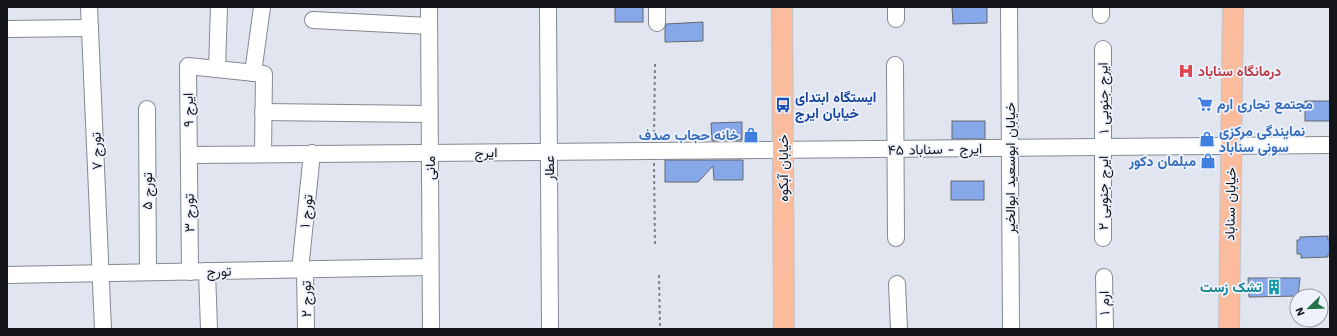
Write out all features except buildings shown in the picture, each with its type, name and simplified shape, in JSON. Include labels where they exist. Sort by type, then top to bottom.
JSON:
[{"type":"main road","name":"خیابان آبکوه","points":[[782,7],[784,329]]},
{"type":"main road","name":"خیابان سناباد","points":[[1229,329],[1234,7]]},
{"type":"street","name":"تورج ۷","points":[[89,7],[103,329]]},
{"type":"street","points":[[219,7],[217,69],[264,74],[263,154]]},
{"type":"street","points":[[253,73],[262,7]]},
{"type":"street","name":"مانی","points":[[429,7],[431,329]]},
{"type":"street","name":"عطار","points":[[548,7],[550,329]]},
{"type":"street","points":[[657,7],[657,23]]},
{"type":"street","name":"خیابان ابوسعید ابوالخیر","points":[[1009,7],[1011,329]]},
{"type":"street","points":[[313,20],[429,26]]},
{"type":"street","points":[[7,29],[90,28]]},
{"type":"street","name":"ایرج جنوبی ۱","points":[[1103,49],[1104,147]]},
{"type":"street","points":[[895,65],[896,238]]},
{"type":"street","name":"ایرج ۹","points":[[189,155],[188,66],[217,69]]},
{"type":"street","name":"تورج ۵","points":[[147,109],[148,272]]},
{"type":"street","points":[[264,112],[429,114]]},
{"type":"street","name":"ایرج - سناباد ۴۵","points":[[783,150],[1330,145]]},
{"type":"street","name":"ایرج جنوبی ۲","points":[[1103,238],[1104,147]]},
{"type":"street","name":"ایرج","points":[[189,155],[783,150]]},
{"type":"street","name":"تورج ۱","points":[[303,270],[312,153]]},
{"type":"street","name":"تورج ۳","points":[[189,155],[190,272]]},
{"type":"street","name":"تورج","points":[[7,275],[430,267]]},
{"type":"street","name":"تورج ۲","points":[[303,270],[306,329]]},
{"type":"street","points":[[207,271],[209,329]]},
{"type":"street","name":"ارم ۱","points":[[1104,277],[1105,329]]},
{"type":"street","points":[[898,284],[899,329]]},
{"type":"path","points":[[655,63],[653,151],[655,244]]},
{"type":"path","points":[[659,275],[660,329]]},
{"type":"place","name":"درمانگاه سناباد","points":[[1186,71]]},
{"type":"place","name":"مجتمع تجاری ارم","points":[[1205,104]]},
{"type":"place","name":"ایستگاه ابتدای خیابان ایرج","points":[[783,105]]},
{"type":"place","name":"خانه حجاب صدف","points":[[751,135]]},
{"type":"place","name":"نمایندگی مرکزی سونی سناباد","points":[[1207,139]]},
{"type":"place","name":"مبلمان دكور","points":[[1208,161]]},
{"type":"place","name":"تشک زست","points":[[1274,287]]}]
